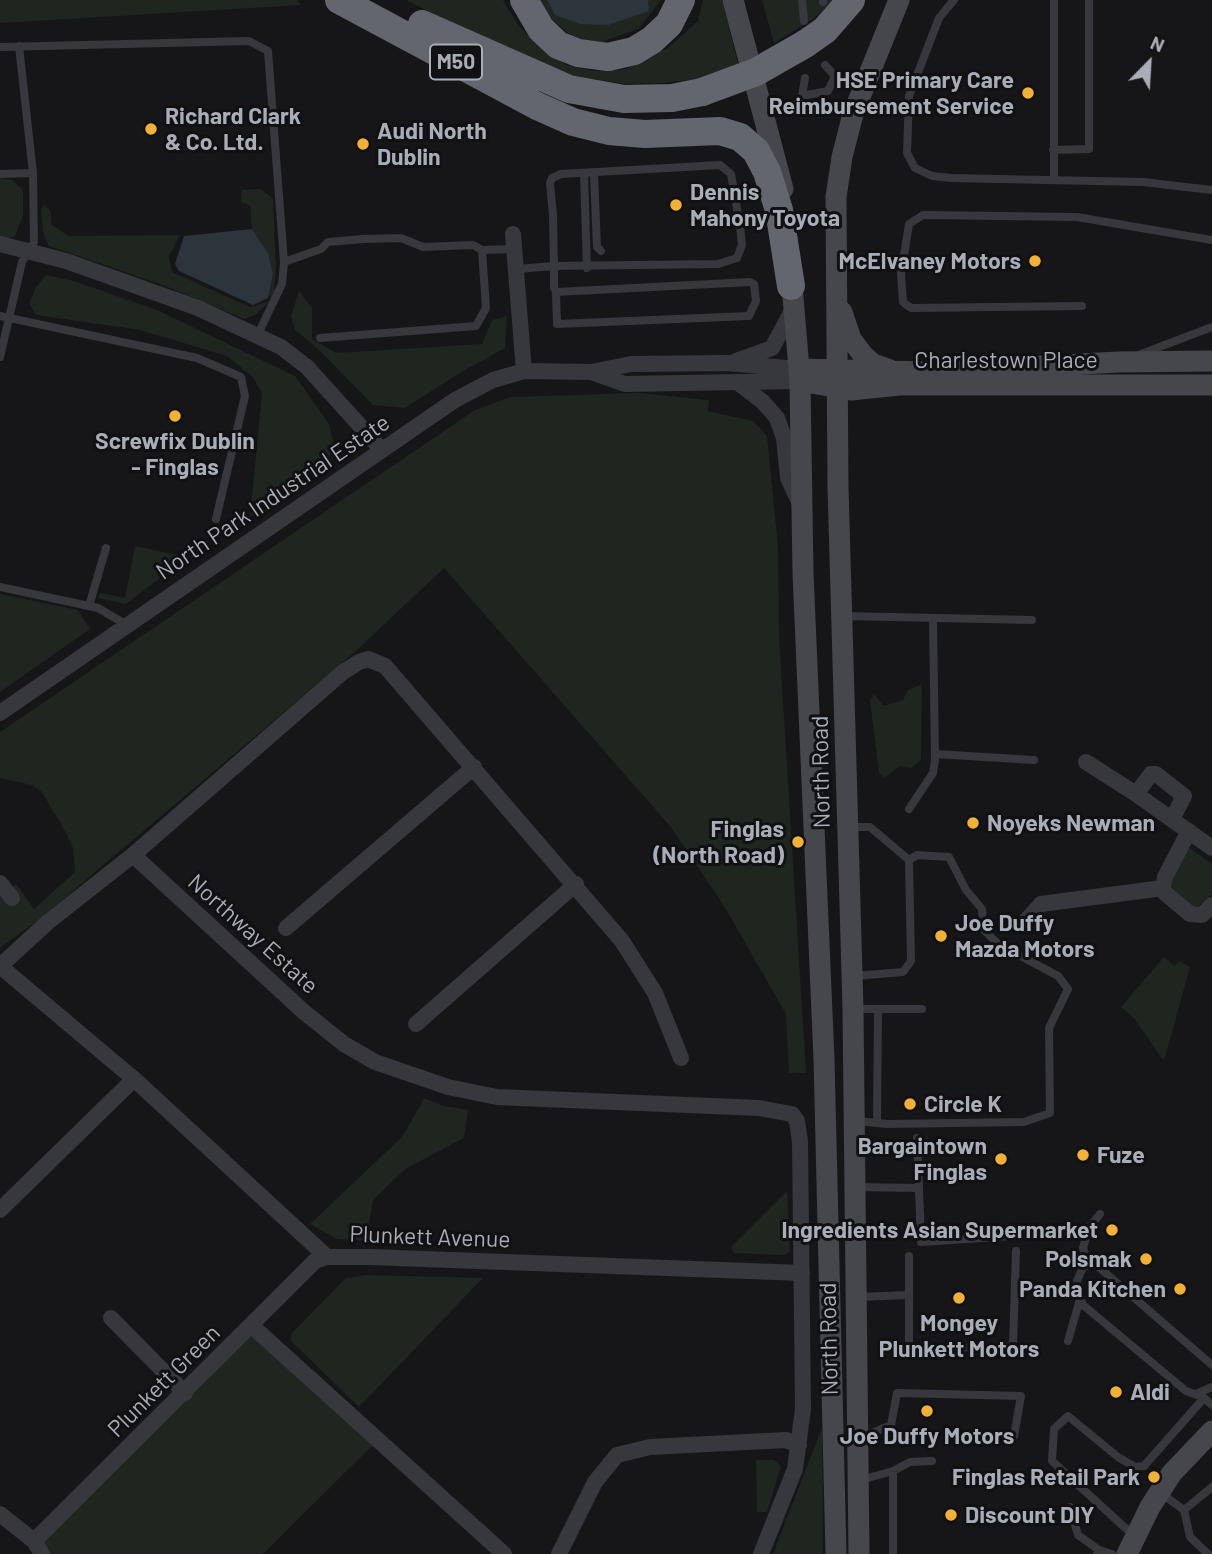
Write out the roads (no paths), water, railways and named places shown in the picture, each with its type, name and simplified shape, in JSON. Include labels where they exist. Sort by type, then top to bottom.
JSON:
[{"type":"highway","name":"M50","points":[[339,0],[537,106],[573,121],[609,131],[645,134],[720,131],[740,137],[755,150],[767,172],[779,210],[792,297]]},
{"type":"highway","name":"M50","points":[[367,0],[569,89],[624,99],[672,98],[702,92],[756,72],[805,32]]},
{"type":"highway","points":[[524,0],[541,29],[558,45],[578,53],[608,57],[634,51],[652,40],[669,24],[681,0]]},
{"type":"highway","points":[[805,32],[825,30],[851,0]]},
{"type":"main road","name":"North Road","points":[[733,0],[793,237],[792,297],[799,375],[824,1059],[836,1554]]},
{"type":"main road","name":"North Road","points":[[859,1554],[854,1297],[853,1009],[837,381],[836,197],[842,157],[853,114],[899,0]]},
{"type":"main road","points":[[837,275],[843,316],[851,339],[863,355],[873,364],[891,370],[926,372]]},
{"type":"main road","name":"Charlestown Place","points":[[837,381],[926,372],[1118,362],[1212,361]]},
{"type":"main road","points":[[799,375],[837,381]]},
{"type":"main road","name":"Charlestown Place","points":[[837,381],[899,385],[1212,385]]},
{"type":"main road","points":[[1131,1545],[1160,1492],[1209,1439]]},
{"type":"street","points":[[514,242],[524,372]]},
{"type":"street","points":[[0,244],[66,261],[198,308],[298,357],[382,450]]},
{"type":"street","name":"North Road","points":[[727,363],[765,353],[772,348],[792,297]]},
{"type":"street","name":"North Park Industrial Estate","points":[[0,713],[455,400],[493,380],[524,372],[591,372],[631,364],[727,363],[799,375]]},
{"type":"street","name":"North Park Industrial Estate","points":[[591,372],[625,384],[737,382],[799,375]]},
{"type":"street","points":[[737,382],[763,402],[777,418],[784,438],[788,478],[802,507]]},
{"type":"street","points":[[0,966],[48,922],[133,855],[343,672],[368,659],[385,666],[576,884],[622,941],[656,993],[681,1058]]},
{"type":"street","points":[[1086,762],[1212,848]]},
{"type":"street","name":"Northway Estate","points":[[286,928],[474,767]]},
{"type":"street","points":[[1136,794],[1151,774],[1181,792],[1184,801],[1172,819]]},
{"type":"street","points":[[1189,831],[1165,877],[1163,888],[1165,894],[1190,914],[1202,915],[1212,905]]},
{"type":"street","name":"Northway Estate","points":[[133,855],[304,1012],[344,1044],[375,1062],[448,1087],[497,1097],[759,1108],[792,1114],[797,1121],[800,1142],[802,1273]]},
{"type":"street","points":[[0,883],[12,898]]},
{"type":"street","points":[[416,1024],[576,884]]},
{"type":"street","points":[[1023,924],[1041,904],[1163,888]]},
{"type":"street","name":"Plunkett Avenue","points":[[0,966],[134,1079],[327,1257],[802,1273]]},
{"type":"street","points":[[0,1210],[134,1079]]},
{"type":"street","name":"Plunkett Green","points":[[38,1548],[308,1267],[327,1257]]},
{"type":"street","points":[[761,1554],[795,1469],[799,1445],[804,1387],[802,1273]]},
{"type":"street","points":[[111,1318],[185,1393]]},
{"type":"street","points":[[252,1326],[504,1554]]},
{"type":"street","points":[[559,1554],[595,1482],[617,1455],[650,1447],[786,1440],[799,1445]]},
{"type":"street","points":[[0,1514],[38,1548]]},
{"type":"lane","points":[[802,0],[805,32]]},
{"type":"lane","points":[[954,0],[939,18],[911,89],[907,153],[911,162],[922,173],[932,176],[1143,182],[1212,190]]},
{"type":"lane","points":[[1054,0],[1054,180]]},
{"type":"lane","points":[[1054,150],[1089,149],[1089,0]]},
{"type":"lane","points":[[0,47],[249,41],[268,51],[284,262],[282,284],[257,336]]},
{"type":"lane","points":[[0,357],[4,317],[27,251],[34,242],[33,173],[19,46]]},
{"type":"lane","points":[[805,78],[802,96],[828,91],[835,76],[825,65]]},
{"type":"lane","points":[[516,269],[554,266],[587,268],[718,264],[737,258],[742,245],[731,174],[720,166],[561,174],[550,183],[554,266],[556,292],[557,324],[749,316],[756,301],[754,284],[750,282],[556,292]]},
{"type":"lane","points":[[0,174],[33,173]]},
{"type":"lane","points":[[584,174],[587,268]]},
{"type":"lane","points":[[594,174],[597,247],[601,251]]},
{"type":"lane","points":[[1082,306],[911,308],[903,302],[901,274],[909,225],[923,215],[1077,217],[1212,240]]},
{"type":"lane","points":[[284,262],[321,248],[328,242],[401,238],[423,247],[473,245],[482,250],[514,242]]},
{"type":"lane","points":[[320,338],[476,326],[486,308],[482,250]]},
{"type":"lane","points":[[4,317],[197,358],[241,377],[245,396],[216,519]]},
{"type":"lane","points":[[1118,362],[1212,327]]},
{"type":"lane","points":[[89,606],[106,548]]},
{"type":"lane","points":[[0,587],[89,606],[117,617],[127,625]]},
{"type":"lane","points":[[844,616],[1032,620]]},
{"type":"lane","points":[[908,809],[933,773],[933,618]]},
{"type":"lane","points":[[935,754],[1034,760]]},
{"type":"lane","points":[[849,827],[870,827],[909,860],[911,961],[903,972],[852,976]]},
{"type":"lane","points":[[854,1120],[877,1123],[1024,1122],[1050,1113],[1049,1028],[1068,989],[1058,976],[998,944],[983,929],[982,909],[966,890],[949,857],[916,855],[909,860]]},
{"type":"lane","points":[[853,1009],[922,1009]]},
{"type":"lane","points":[[877,1123],[878,1009]]},
{"type":"lane","points":[[917,1138],[921,1242],[1072,1233]]},
{"type":"lane","points":[[854,1187],[919,1188]]},
{"type":"lane","points":[[1088,1264],[1083,1248],[1089,1228],[1100,1214]]},
{"type":"lane","points":[[909,1256],[909,1349],[1013,1346],[1016,1251]]},
{"type":"lane","points":[[1069,1341],[1080,1298],[1077,1281],[1088,1264]]},
{"type":"lane","points":[[1088,1264],[1095,1264],[1212,1365]]},
{"type":"lane","points":[[854,1297],[909,1295]]},
{"type":"lane","points":[[1080,1298],[1140,1354],[1186,1391],[1205,1398],[1212,1405]]},
{"type":"lane","points":[[1194,1394],[1212,1387]]},
{"type":"lane","points":[[858,1439],[891,1425],[897,1393],[1021,1396],[1014,1436],[972,1435]]},
{"type":"lane","points":[[1131,1545],[1052,1461],[1054,1429],[1068,1416],[1118,1457],[1135,1467],[1144,1466],[1205,1398]]},
{"type":"lane","points":[[858,1480],[893,1471],[910,1462],[932,1461]]},
{"type":"lane","points":[[893,1471],[893,1554]]},
{"type":"lane","points":[[1184,1510],[1212,1487]]},
{"type":"lane","points":[[1160,1492],[1184,1510],[1190,1537],[1208,1554]]},
{"type":"lane","points":[[1070,1507],[1078,1535],[1098,1552],[1112,1554]]},
{"type":"place","name":"HSE Primary Care Reimbursement Service","points":[[1028,93]]},
{"type":"place","name":"Richard Clark & Co. Ltd.","points":[[151,129]]},
{"type":"place","name":"Audi North Dublin","points":[[363,144]]},
{"type":"place","name":"Dennis Mahony Toyota","points":[[676,205]]},
{"type":"place","name":"McElvaney Motors","points":[[1035,261]]},
{"type":"place","name":"Screwfix Dublin - Finglas","points":[[175,416]]},
{"type":"place","name":"Noyeks Newman","points":[[973,823]]},
{"type":"place","name":"Finglas (North Road)","points":[[798,842]]},
{"type":"place","name":"Joe Duffy Mazda Motors","points":[[941,936]]},
{"type":"place","name":"Circle K","points":[[910,1104]]},
{"type":"place","name":"Fuze","points":[[1083,1155]]},
{"type":"place","name":"Bargaintown Finglas","points":[[1001,1159]]},
{"type":"place","name":"Ingredients Asian Supermarket","points":[[1112,1230]]},
{"type":"place","name":"Polsmak","points":[[1146,1259]]},
{"type":"place","name":"Panda Kitchen","points":[[1180,1289]]},
{"type":"place","name":"Mongey Plunkett Motors","points":[[959,1298]]},
{"type":"place","name":"Aldi","points":[[1116,1392]]},
{"type":"place","name":"Joe Duffy Motors","points":[[927,1411]]},
{"type":"place","name":"Finglas Retail Park","points":[[1154,1477]]},
{"type":"place","name":"Discount DIY","points":[[951,1515]]}]
